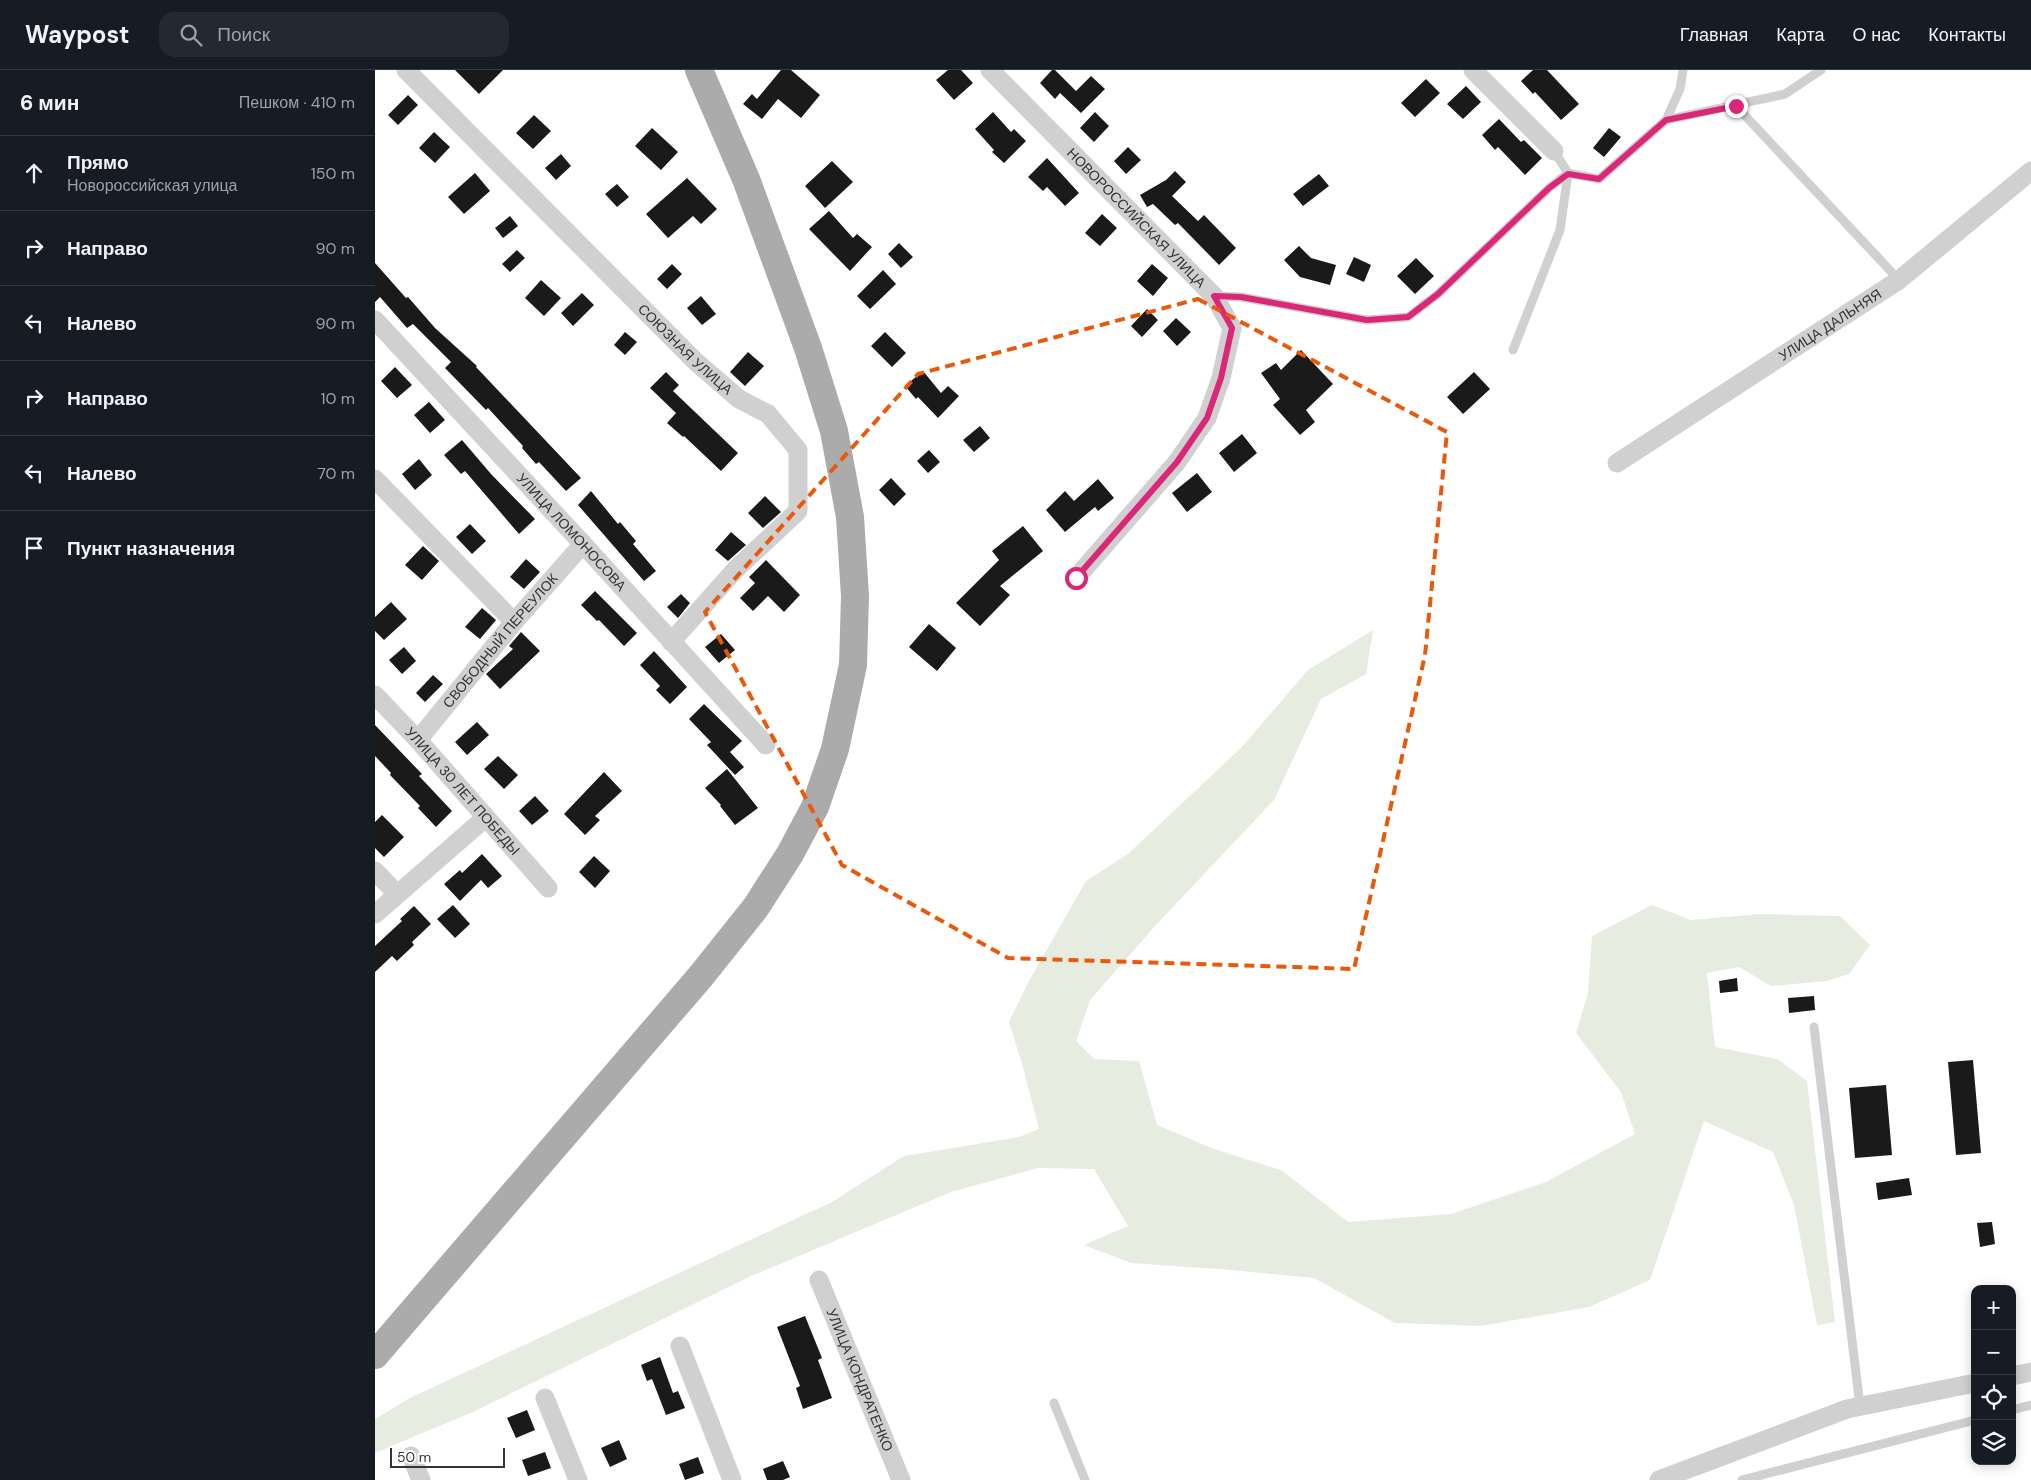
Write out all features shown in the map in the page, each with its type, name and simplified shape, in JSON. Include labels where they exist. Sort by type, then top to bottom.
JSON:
[{"type":"main road","points":[[375,1355],[701,976],[756,907],[791,854],[815,807],[835,749],[853,665],[855,596],[850,517],[834,431],[808,348],[746,179],[699,70]]},
{"type":"street","name":"СОЮЗНАЯ УЛИЦА","points":[[406,70],[695,361],[739,399],[768,414],[799,450],[797,510],[735,570],[671,642]]},
{"type":"street","name":"НОВОРОССИЙСКАЯ УЛИЦА","points":[[990,70],[1214,296],[1232,328],[1221,378],[1207,418],[1177,462],[1076,578]]},
{"type":"street","points":[[1473,70],[1554,151]]},
{"type":"street","name":"УЛИЦА ДАЛЬНЯЯ","points":[[1617,464],[1899,280],[2031,171]]},
{"type":"street","name":"УЛИЦА ЛОМОНОСОВА","points":[[375,320],[766,745]]},
{"type":"street","points":[[375,479],[514,622]]},
{"type":"street","name":"СВОБОДНЫЙ ПЕРЕУЛОК","points":[[419,740],[514,622],[583,544]]},
{"type":"street","name":"УЛИЦА 30 ЛЕТ ПОБЕДЫ","points":[[375,695],[419,740],[548,888]]},
{"type":"street","points":[[375,914],[485,818]]},
{"type":"street","points":[[375,871],[397,894]]},
{"type":"street","name":"УЛИЦА КОНДРАТЕНКО","points":[[819,1280],[901,1480]]},
{"type":"street","points":[[679,1346],[732,1480]]},
{"type":"street","points":[[2016,1375],[2031,1372]]},
{"type":"street","points":[[1659,1480],[1847,1408],[1971,1385]]},
{"type":"street","points":[[545,1398],[578,1480]]},
{"type":"street","points":[[411,1456],[421,1480]]},
{"type":"lane","points":[[1214,296],[1241,297],[1367,320],[1408,317],[1438,294],[1549,188],[1568,174],[1599,179],[1666,120],[1680,89],[1683,70]]},
{"type":"lane","points":[[1666,120],[1785,94],[1821,70]]},
{"type":"lane","points":[[1736,106],[1899,280]]},
{"type":"lane","points":[[1513,350],[1560,230],[1568,174],[1554,151]]},
{"type":"lane","points":[[1814,1027],[1860,1406]]},
{"type":"lane","points":[[1054,1404],[1085,1480]]},
{"type":"lane","points":[[2016,1409],[2031,1405]]},
{"type":"lane","points":[[1742,1480],[1971,1421]]},
{"type":"highlighted area","points":[[1198,299],[1447,432],[1425,655],[1354,969],[1008,958],[842,865],[705,612],[918,374]]},
{"type":"shaded area","points":[[1373,630],[1366,674],[1321,699],[1274,800],[1156,925],[1090,1000],[1076,1041],[1094,1059],[1139,1061],[1157,1125],[1214,1149],[1281,1170],[1348,1222],[1451,1214],[1546,1182],[1635,1134],[1621,1092],[1576,1033],[1588,993],[1592,936],[1652,905],[1691,920],[1759,914],[1840,916],[1870,945],[1849,974],[1827,981],[1771,986],[1739,967],[1707,973],[1715,1047],[1777,1059],[1807,1081],[1835,1322],[1817,1325],[1794,1205],[1773,1152],[1704,1121],[1650,1280],[1589,1307],[1481,1326],[1395,1323],[1314,1278],[1131,1263],[1084,1245],[1128,1226],[1094,1169],[1038,1168],[951,1192],[751,1276],[475,1411],[375,1453],[375,1419],[410,1398],[832,1202],[904,1156],[1019,1137],[1039,1129],[1009,1022],[1029,981],[1086,881],[1128,854],[1242,747],[1308,670]]},
{"type":"building","points":[[455,70],[503,70],[479,94]]},
{"type":"building","points":[[781,70],[791,70],[820,95],[801,118],[778,99],[762,119],[743,104],[752,94],[757,99]]},
{"type":"building","points":[[948,70],[961,70],[973,83],[954,100],[936,80]]},
{"type":"building","points":[[1052,70],[1055,70],[1076,91],[1091,76],[1105,89],[1081,113],[1060,93],[1055,99],[1040,83]]},
{"type":"building","points":[[1533,70],[1547,70],[1579,104],[1561,120],[1535,92],[1533,94],[1521,81]]},
{"type":"building","points":[[1426,79],[1440,93],[1415,117],[1401,103]]},
{"type":"building","points":[[1466,86],[1481,102],[1463,119],[1447,104]]},
{"type":"building","points":[[408,95],[418,105],[398,125],[388,115]]},
{"type":"building","points":[[993,112],[1011,132],[1014,129],[1026,141],[1004,163],[992,152],[994,150],[975,129]]},
{"type":"building","points":[[1095,112],[1109,126],[1094,142],[1080,128]]},
{"type":"building","points":[[534,115],[551,131],[533,149],[516,133]]},
{"type":"building","points":[[1499,119],[1521,142],[1524,140],[1542,158],[1525,175],[1498,147],[1495,150],[1482,135]]},
{"type":"building","points":[[652,128],[678,152],[661,170],[635,146]]},
{"type":"building","points":[[1609,128],[1621,137],[1604,157],[1593,148]]},
{"type":"building","points":[[434,132],[450,147],[435,163],[419,148]]},
{"type":"building","points":[[1128,147],[1141,160],[1126,174],[1114,161]]},
{"type":"building","points":[[561,154],[571,166],[556,180],[545,168]]},
{"type":"building","points":[[1047,158],[1079,193],[1065,206],[1047,187],[1043,191],[1028,177]]},
{"type":"building","points":[[832,161],[853,182],[825,208],[805,186]]},
{"type":"building","points":[[1175,171],[1186,182],[1172,196],[1198,221],[1204,215],[1236,248],[1219,265],[1178,223],[1175,225],[1153,204],[1147,207],[1140,195],[1166,180]]},
{"type":"building","points":[[475,173],[490,191],[464,214],[448,197]]},
{"type":"building","points":[[1319,174],[1329,186],[1303,206],[1293,194]]},
{"type":"building","points":[[687,178],[717,209],[701,224],[693,216],[668,238],[646,214]]},
{"type":"building","points":[[617,184],[629,197],[617,207],[605,194]]},
{"type":"building","points":[[829,211],[853,238],[857,234],[872,247],[850,271],[809,229]]},
{"type":"building","points":[[1102,214],[1117,228],[1100,246],[1085,233]]},
{"type":"building","points":[[510,216],[518,226],[503,238],[495,228]]},
{"type":"building","points":[[899,243],[913,257],[901,268],[888,254]]},
{"type":"building","points":[[1299,246],[1311,258],[1336,265],[1330,285],[1300,277],[1284,260]]},
{"type":"building","points":[[517,250],[525,258],[510,272],[502,264]]},
{"type":"building","points":[[1354,257],[1371,265],[1364,282],[1346,274]]},
{"type":"building","points":[[1416,258],[1434,276],[1415,294],[1397,276]]},
{"type":"building","points":[[375,263],[435,328],[477,366],[581,478],[566,491],[539,462],[536,464],[522,448],[523,446],[488,408],[486,410],[445,368],[451,362],[413,324],[407,328],[380,297],[375,302]]},
{"type":"building","points":[[672,264],[682,274],[667,289],[657,279]]},
{"type":"building","points":[[1152,264],[1168,278],[1153,296],[1137,281]]},
{"type":"building","points":[[883,270],[896,284],[870,309],[857,296]]},
{"type":"building","points":[[541,280],[561,298],[544,316],[525,298]]},
{"type":"building","points":[[582,293],[594,305],[573,326],[561,313]]},
{"type":"building","points":[[701,296],[716,314],[702,325],[687,308]]},
{"type":"building","points":[[1147,309],[1158,320],[1142,337],[1131,326]]},
{"type":"building","points":[[1176,318],[1191,332],[1177,346],[1163,331]]},
{"type":"building","points":[[625,332],[637,342],[625,355],[614,345]]},
{"type":"building","points":[[885,332],[906,353],[892,367],[871,346]]},
{"type":"building","points":[[1301,350],[1333,384],[1306,410],[1315,422],[1300,435],[1273,405],[1280,399],[1261,373],[1276,363],[1281,370]]},
{"type":"building","points":[[748,352],[764,366],[745,386],[730,372]]},
{"type":"building","points":[[395,367],[412,385],[397,398],[381,381]]},
{"type":"building","points":[[923,371],[941,393],[948,386],[959,396],[938,418],[918,397],[916,399],[905,386]]},
{"type":"building","points":[[666,372],[679,385],[673,391],[738,453],[721,471],[684,436],[667,423],[676,413],[650,388]]},
{"type":"building","points":[[1474,372],[1490,389],[1463,414],[1447,397]]},
{"type":"building","points":[[429,402],[445,420],[430,433],[414,415]]},
{"type":"building","points":[[980,426],[990,438],[974,452],[963,440]]},
{"type":"building","points":[[1242,434],[1257,453],[1234,472],[1219,453]]},
{"type":"building","points":[[462,440],[491,474],[535,519],[519,534],[465,471],[461,474],[444,455]]},
{"type":"building","points":[[929,450],[940,462],[928,473],[917,461]]},
{"type":"building","points":[[419,459],[432,475],[415,490],[402,474]]},
{"type":"building","points":[[1197,473],[1212,492],[1187,512],[1172,493]]},
{"type":"building","points":[[891,478],[906,494],[894,506],[879,490]]},
{"type":"building","points":[[1098,479],[1114,498],[1098,511],[1095,507],[1065,532],[1046,510],[1065,491],[1074,501]]},
{"type":"building","points":[[591,491],[618,524],[620,522],[636,541],[633,544],[656,571],[644,581],[578,505]]},
{"type":"building","points":[[765,496],[781,512],[763,528],[748,513]]},
{"type":"building","points":[[470,524],[486,541],[472,554],[456,537]]},
{"type":"building","points":[[1023,526],[1043,551],[1000,586],[1010,595],[980,626],[956,603],[999,560],[992,551]]},
{"type":"building","points":[[731,532],[746,545],[728,561],[715,550]]},
{"type":"building","points":[[423,546],[439,561],[422,580],[405,565]]},
{"type":"building","points":[[526,559],[540,572],[524,589],[510,577]]},
{"type":"building","points":[[766,560],[800,595],[784,612],[768,596],[753,611],[740,598],[755,583],[749,577]]},
{"type":"building","points":[[595,591],[637,633],[624,646],[599,620],[597,621],[581,605]]},
{"type":"building","points":[[681,594],[690,603],[678,618],[667,607]]},
{"type":"building","points":[[391,602],[407,619],[384,640],[375,631],[375,617]]},
{"type":"building","points":[[482,608],[496,620],[480,639],[465,627]]},
{"type":"building","points":[[929,624],[956,648],[937,671],[909,647]]},
{"type":"building","points":[[521,632],[540,651],[500,689],[486,674],[513,649],[509,646]]},
{"type":"building","points":[[721,634],[735,650],[719,663],[705,647]]},
{"type":"building","points":[[404,647],[416,661],[402,674],[389,660]]},
{"type":"building","points":[[654,651],[687,687],[670,704],[656,690],[660,686],[640,665]]},
{"type":"building","points":[[433,675],[443,684],[425,702],[416,693]]},
{"type":"building","points":[[704,704],[742,741],[730,752],[744,767],[735,775],[707,745],[711,742],[689,719]]},
{"type":"building","points":[[477,722],[489,735],[467,755],[455,742]]},
{"type":"building","points":[[375,725],[422,774],[419,776],[452,811],[436,827],[418,808],[420,806],[390,775],[391,773],[375,756]]},
{"type":"building","points":[[498,756],[518,775],[504,789],[484,769]]},
{"type":"building","points":[[727,769],[758,808],[735,825],[721,805],[705,788]]},
{"type":"building","points":[[604,772],[622,791],[595,816],[600,820],[585,835],[564,814]]},
{"type":"building","points":[[535,796],[549,811],[532,825],[519,811]]},
{"type":"building","points":[[382,815],[404,837],[384,857],[375,848],[375,822]]},
{"type":"building","points":[[482,854],[502,876],[488,888],[481,880],[460,901],[444,884],[460,870],[462,873]]},
{"type":"building","points":[[594,856],[610,871],[595,888],[579,872]]},
{"type":"building","points":[[453,905],[470,924],[455,938],[437,919]]},
{"type":"building","points":[[414,906],[431,924],[412,942],[414,945],[397,961],[392,956],[375,972],[375,946],[402,921],[400,919]]},
{"type":"building","points":[[1737,978],[1738,991],[1720,993],[1719,981]]},
{"type":"building","points":[[1814,996],[1815,1010],[1789,1013],[1788,998]]},
{"type":"building","points":[[1973,1060],[1981,1153],[1956,1155],[1948,1062]]},
{"type":"building","points":[[1886,1085],[1892,1155],[1855,1158],[1849,1088]]},
{"type":"building","points":[[1909,1178],[1912,1195],[1878,1200],[1876,1183]]},
{"type":"building","points":[[1992,1222],[1995,1244],[1980,1247],[1977,1223]]},
{"type":"building","points":[[805,1316],[822,1358],[818,1360],[832,1398],[803,1409],[796,1388],[800,1386],[777,1327]]},
{"type":"building","points":[[660,1357],[673,1393],[678,1391],[685,1408],[666,1415],[652,1379],[647,1381],[641,1365]]},
{"type":"building","points":[[527,1410],[535,1430],[516,1438],[507,1418]]},
{"type":"building","points":[[619,1440],[627,1459],[610,1467],[601,1448]]},
{"type":"building","points":[[545,1452],[551,1468],[528,1476],[522,1460]]},
{"type":"building","points":[[698,1457],[704,1473],[685,1480],[679,1464]]},
{"type":"building","points":[[783,1461],[790,1477],[783,1480],[767,1480],[763,1469]]},
{"type":"route","points":[[1076,578],[1177,462],[1207,418],[1221,378],[1232,328],[1214,296],[1241,297],[1367,320],[1408,317],[1438,294],[1549,188],[1568,174],[1599,179],[1666,120],[1736,106]]}]
